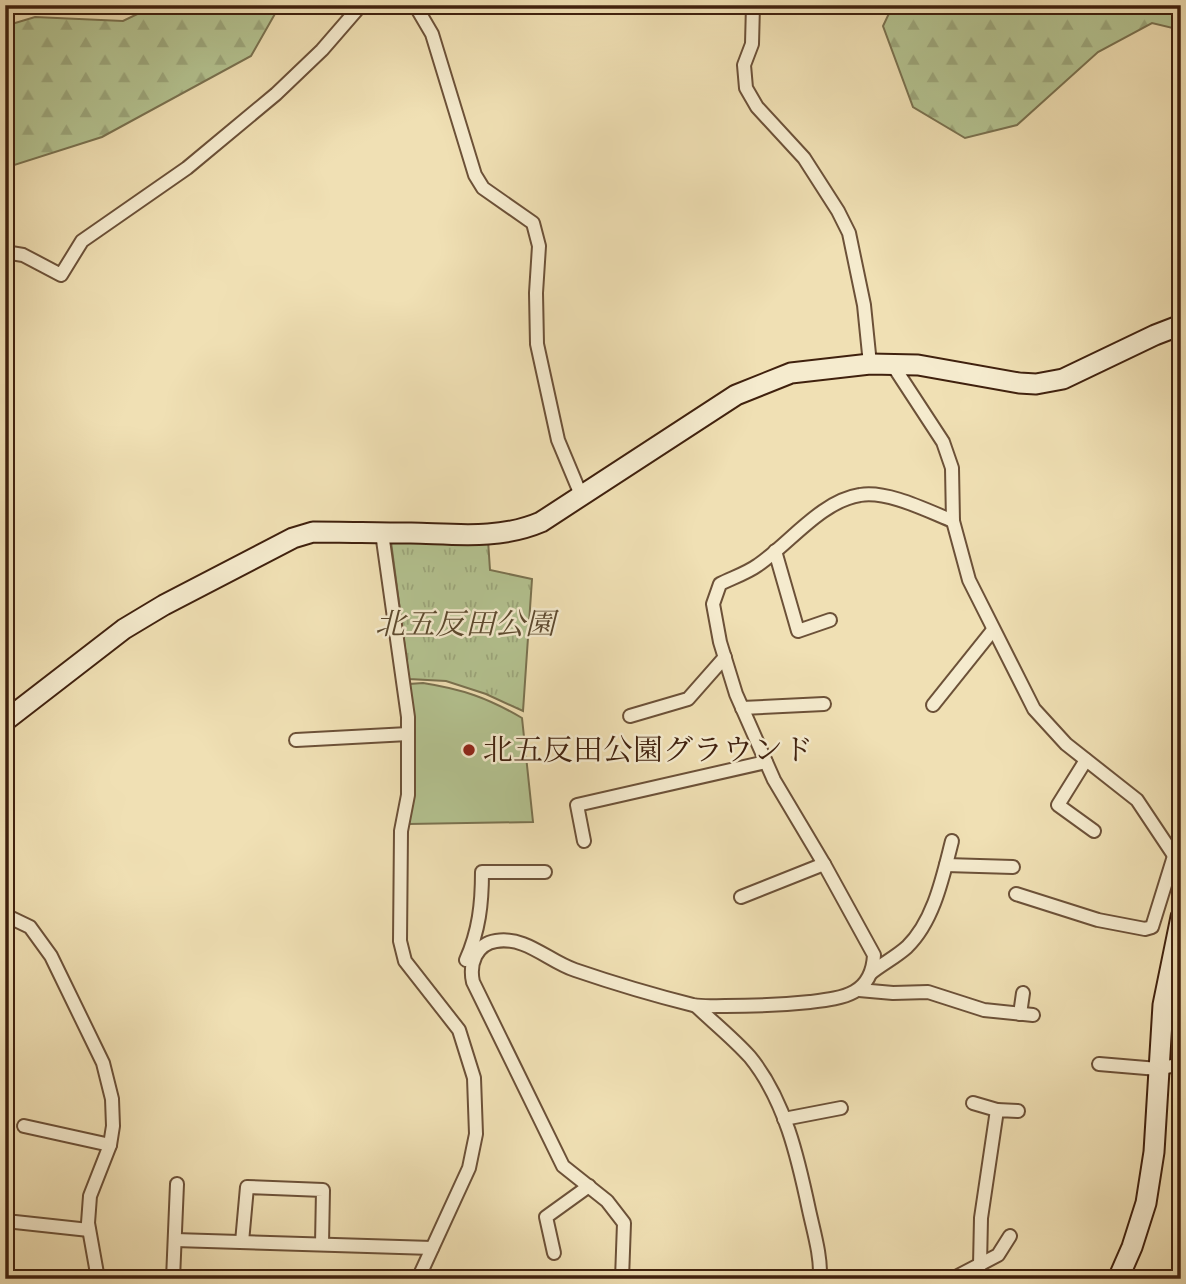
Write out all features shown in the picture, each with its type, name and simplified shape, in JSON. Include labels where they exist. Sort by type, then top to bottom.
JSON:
[{"type":"street","points":[[5,253],[23,255],[61,275],[82,241],[187,168],[276,94],[322,50],[361,5]]},
{"type":"street","points":[[415,5],[432,34],[475,175],[483,188],[533,223],[539,246],[537,344],[558,440],[581,495]]},
{"type":"street","points":[[753,5],[752,44],[744,65],[746,88],[757,107],[804,158],[849,233],[864,305],[870,364]]},
{"type":"street","points":[[5,721],[124,629],[277,545],[313,532],[505,533],[524,529],[541,522],[736,395],[791,373],[892,363],[1036,384],[1063,379],[1181,325]]},
{"type":"street","points":[[892,363],[943,442],[952,468],[953,522],[969,580],[1034,709],[1066,744],[1136,800],[1179,857],[1152,927],[1145,929],[1098,920],[1016,894]]},
{"type":"street","points":[[622,1279],[624,1223],[607,1201],[564,1166],[472,977],[470,970],[475,956],[484,946],[497,941],[525,943],[572,969],[696,1006],[778,1006],[843,997],[859,990],[869,979],[874,955],[774,780],[742,708],[725,657],[713,604],[720,584],[758,565],[839,502],[861,494],[917,506],[953,522]]},
{"type":"street","points":[[382,533],[408,717],[408,796],[401,831],[400,941],[405,961],[459,1030],[474,1078],[477,1134],[469,1168],[418,1279]]},
{"type":"street","points":[[775,551],[798,631],[830,621]]},
{"type":"street","points":[[933,705],[993,630]]},
{"type":"street","points":[[630,716],[688,699],[725,657]]},
{"type":"street","points":[[742,708],[824,704]]},
{"type":"street","points":[[296,740],[408,734]]},
{"type":"street","points":[[1087,760],[1058,805],[1094,831]]},
{"type":"street","points":[[584,841],[577,805],[766,762]]},
{"type":"street","points":[[871,973],[906,947],[923,928],[952,841]]},
{"type":"street","points":[[741,897],[824,864]]},
{"type":"street","points":[[946,865],[1013,867]]},
{"type":"street","points":[[472,977],[466,975],[466,960],[475,941],[482,904],[482,872],[545,872]]},
{"type":"street","points":[[5,915],[30,927],[51,956],[103,1063],[112,1099],[113,1126],[110,1145],[90,1196],[89,1230],[98,1279]]},
{"type":"street","points":[[1118,1279],[1146,1203],[1154,1152],[1163,1005],[1181,917]]},
{"type":"street","points":[[859,990],[928,992],[984,1010],[1027,1014],[1023,993]]},
{"type":"street","points":[[696,1006],[750,1058],[776,1098],[803,1181],[820,1261],[820,1279]]},
{"type":"street","points":[[1099,1064],[1158,1069],[1176,1065],[1181,1073]]},
{"type":"street","points":[[973,1103],[997,1110],[1017,1111]]},
{"type":"street","points":[[784,1119],[841,1108]]},
{"type":"street","points":[[980,1265],[981,1218],[997,1110]]},
{"type":"street","points":[[24,1126],[110,1145]]},
{"type":"street","points":[[173,1279],[177,1184]]},
{"type":"street","points":[[554,1253],[546,1217],[589,1186]]},
{"type":"street","points":[[242,1242],[247,1187],[323,1190],[322,1244]]},
{"type":"street","points":[[15,1222],[89,1230]]},
{"type":"street","points":[[952,1279],[998,1255],[1010,1236]]},
{"type":"street","points":[[175,1240],[432,1248]]},
{"type":"street","points":[[1097,1279],[1108,1279]]},
{"type":"green space","points":[[156,5],[280,5],[251,56],[102,137],[5,168],[5,26],[35,17],[123,21]]},
{"type":"green space","points":[[893,5],[1181,5],[1181,30],[1152,23],[1098,52],[1017,125],[965,138],[913,107],[883,26]]},
{"type":"green space","name":"北五反田公園","points":[[488,540],[490,570],[532,579],[523,711],[486,694],[446,681],[409,679],[391,542]]},
{"type":"green space","name":"北五反田公園グラウンド","points":[[423,683],[474,695],[522,718],[533,822],[409,824],[414,783],[409,684]]},
{"type":"place","name":"北五反田公園グラウンド","points":[[469,750]]}]
